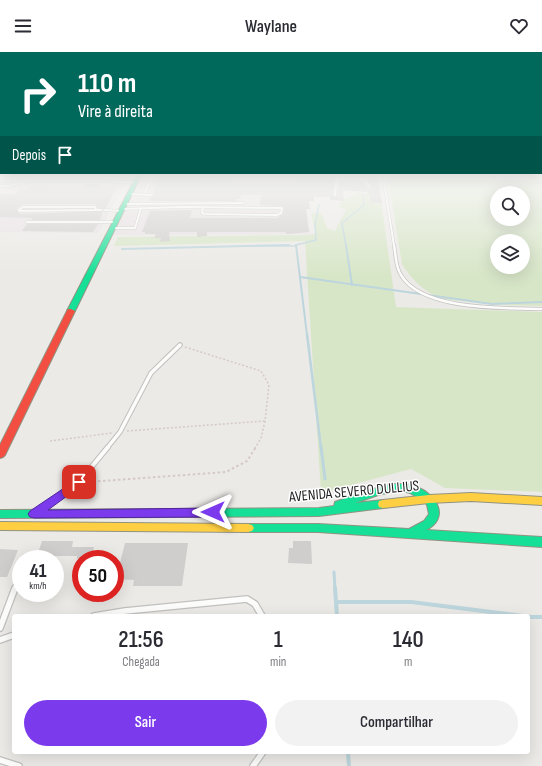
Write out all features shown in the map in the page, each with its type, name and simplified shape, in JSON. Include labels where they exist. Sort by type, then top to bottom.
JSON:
[{"type":"main road","points":[[0,455],[123,208]]},
{"type":"main road","points":[[319,512],[393,487],[412,488],[421,492],[429,499],[435,512],[433,519],[428,525],[421,530],[412,532],[386,532]]},
{"type":"main road","name":"AVENIDA SEVERO DULLIUS","points":[[0,514],[319,512],[429,499],[471,497],[542,501]]},
{"type":"main road","points":[[0,506],[16,514]]},
{"type":"main road","points":[[0,526],[318,528],[542,542]]},
{"type":"lane","points":[[21,208],[19,210],[20,211],[101,210]]},
{"type":"lane","points":[[105,210],[120,208]]},
{"type":"lane","points":[[27,222],[114,225],[135,228],[141,208]]},
{"type":"lane","points":[[203,208],[202,213],[206,214],[277,214],[282,213],[282,208]]},
{"type":"lane","points":[[387,208],[399,271],[407,283],[415,290],[445,302],[466,305],[542,309]]},
{"type":"lane","points":[[34,514],[79,482],[120,432],[151,373],[180,345]]},
{"type":"lane","points":[[0,627],[12,596]]},
{"type":"lane","points":[[106,614],[247,599],[255,604],[261,614]]},
{"type":"lane","points":[[0,640],[12,636]]},
{"type":"lane","points":[[253,766],[262,754]]},
{"type":"lane","points":[[0,760],[19,766]]},
{"type":"path","points":[[79,482],[226,472],[247,461],[261,438],[265,421],[269,385],[261,371],[180,345]]},
{"type":"path","points":[[50,441],[120,432],[265,421]]},
{"type":"shaded area","points":[[0,208],[111,208],[98,233],[0,232]]},
{"type":"shaded area","points":[[126,208],[306,208],[310,234],[112,235]]},
{"type":"green space","points":[[344,208],[382,208],[396,307],[542,312],[542,492],[445,488],[411,469],[321,493],[305,241],[114,246],[118,237],[316,234],[311,214],[321,213],[327,228],[335,231],[346,209]]},
{"type":"green space","points":[[393,208],[490,208],[490,226],[530,226],[530,208],[542,208],[542,306],[492,304],[441,298],[424,289],[410,275],[402,264]]},
{"type":"building","points":[[0,208],[17,208],[17,211],[20,214],[103,211],[100,220],[31,220],[32,218],[0,217]]},
{"type":"building","points":[[284,208],[310,208],[306,209],[309,232],[286,234],[286,232],[207,232],[207,236],[197,237],[197,232],[169,232],[170,241],[160,242],[161,238],[154,238],[156,234],[145,234],[145,232],[142,232],[150,211],[147,211],[192,210],[190,218],[277,218],[283,213]]},
{"type":"building","points":[[27,224],[98,224],[93,232],[22,231]]},
{"type":"building","points":[[42,541],[73,541],[72,547],[94,547],[93,550],[72,550],[72,556],[64,556],[64,550],[39,550]]},
{"type":"building","points":[[293,541],[311,541],[312,564],[288,563],[289,548],[293,548]]},
{"type":"building","points":[[125,543],[188,543],[182,586],[133,586],[134,580],[124,579],[123,550]]},
{"type":"building","points":[[0,549],[18,550],[12,550],[12,565],[7,577],[0,577]]},
{"type":"waterway","points":[[307,335],[296,245],[316,240],[315,225],[318,208]]},
{"type":"waterway","points":[[346,246],[342,223],[360,208]]},
{"type":"waterway","points":[[247,246],[289,245]]},
{"type":"waterway","points":[[346,245],[352,284]]},
{"type":"waterway","points":[[122,249],[247,246]]},
{"type":"waterway","points":[[247,246],[296,246]]},
{"type":"waterway","points":[[300,277],[352,284]]},
{"type":"waterway","points":[[352,284],[492,304],[542,302]]},
{"type":"waterway","points":[[307,334],[321,448]]},
{"type":"waterway","points":[[321,447],[325,479]]},
{"type":"waterway","points":[[334,572],[335,589]]},
{"type":"waterway","points":[[335,588],[336,602]]},
{"type":"waterway","points":[[336,602],[411,602],[507,614]]},
{"type":"waterway","points":[[336,602],[337,614]]},
{"type":"waterway","points":[[530,617],[542,617]]},
{"type":"waterway","points":[[348,754],[349,766]]},
{"type":"traffic: fast","points":[[71,311],[122,208]]},
{"type":"traffic: fast","points":[[339,505],[381,490],[403,487],[413,489],[429,500],[434,514],[428,524],[414,531]]},
{"type":"traffic: fast","points":[[0,514],[319,512],[383,504]]},
{"type":"traffic: fast","points":[[248,528],[318,528],[542,542]]},
{"type":"traffic: slow","points":[[383,504],[429,499],[471,497],[542,501]]},
{"type":"traffic: slow","points":[[0,526],[248,528]]},
{"type":"traffic: jam","points":[[0,455],[71,311]]},
{"type":"route","points":[[79,482],[34,514],[213,512]]}]
